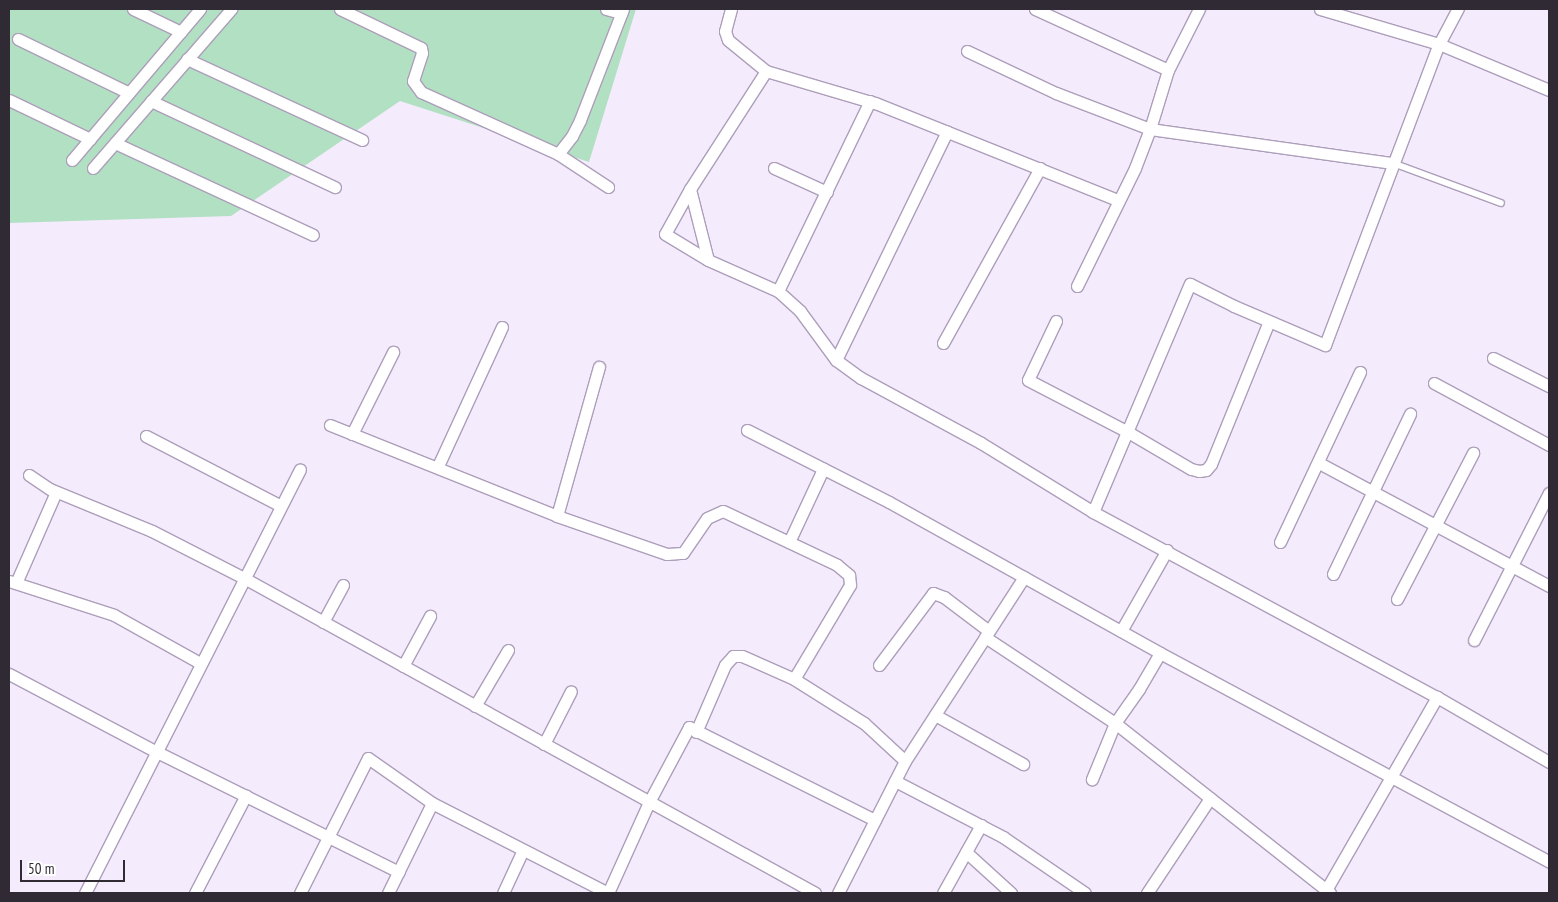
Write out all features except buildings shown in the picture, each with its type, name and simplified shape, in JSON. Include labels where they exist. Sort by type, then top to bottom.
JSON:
[{"type":"street","points":[[134,9],[181,32]]},
{"type":"street","points":[[72,160],[200,9]]},
{"type":"street","points":[[93,168],[231,9]]},
{"type":"street","points":[[340,9],[420,48],[422,53],[413,81],[421,92],[558,154],[608,188]]},
{"type":"street","points":[[730,9],[725,31],[728,40],[766,71],[870,101],[1118,200]]},
{"type":"street","points":[[1035,9],[1168,70]]},
{"type":"street","points":[[1077,286],[1135,168],[1150,129],[1168,70],[1199,9]]},
{"type":"street","points":[[1320,9],[1439,44],[1549,90]]},
{"type":"street","points":[[1093,512],[1190,284],[1325,345],[1439,44],[1458,9]]},
{"type":"street","points":[[558,154],[572,136],[580,120],[622,11],[606,10]]},
{"type":"street","points":[[18,38],[129,93]]},
{"type":"street","points":[[966,51],[1056,94],[1150,129],[1393,163]]},
{"type":"street","points":[[187,59],[362,140]]},
{"type":"street","points":[[766,71],[690,189],[665,234],[708,260],[778,291],[800,311],[836,360],[861,378],[982,442],[1093,512],[1167,550],[1437,697],[1549,762]]},
{"type":"street","points":[[9,100],[90,140]]},
{"type":"street","points":[[151,101],[335,187]]},
{"type":"street","points":[[778,291],[870,101]]},
{"type":"street","points":[[836,360],[948,131]]},
{"type":"street","points":[[115,143],[313,235]]},
{"type":"street","points":[[774,168],[826,192]]},
{"type":"street","points":[[943,343],[1040,168]]},
{"type":"street","points":[[690,189],[708,260]]},
{"type":"street","points":[[1056,321],[1028,380],[1128,432],[1191,469],[1206,470],[1212,464],[1269,321]]},
{"type":"street","points":[[438,466],[502,328]]},
{"type":"street","points":[[352,434],[393,352]]},
{"type":"street","points":[[1493,358],[1549,386]]},
{"type":"street","points":[[557,516],[599,367]]},
{"type":"street","points":[[1280,542],[1360,372]]},
{"type":"street","points":[[1434,383],[1549,445]]},
{"type":"street","points":[[1333,574],[1410,414]]},
{"type":"street","points":[[330,425],[438,466],[557,516],[667,554],[677,555],[688,550],[696,531],[707,518],[723,511],[837,566],[850,576],[850,585],[794,679]]},
{"type":"street","points":[[747,430],[889,502],[1160,653],[1549,862]]},
{"type":"street","points":[[146,436],[281,506]]},
{"type":"street","points":[[1397,599],[1434,524],[1473,453]]},
{"type":"street","points":[[1319,462],[1549,586]]},
{"type":"street","points":[[789,542],[823,469]]},
{"type":"street","points":[[85,893],[200,663],[300,470]]},
{"type":"street","points":[[30,475],[56,492],[152,531],[244,578],[815,893]]},
{"type":"street","points":[[56,492],[12,582],[114,615],[200,663]]},
{"type":"street","points":[[1474,640],[1549,493]]},
{"type":"street","points":[[1121,631],[1167,550]]},
{"type":"street","points":[[838,893],[906,761],[1024,577]]},
{"type":"street","points":[[323,622],[343,585]]},
{"type":"street","points":[[879,665],[933,592],[944,597],[987,634],[1115,723],[1328,892],[1391,776],[1437,697]]},
{"type":"street","points":[[403,666],[430,616]]},
{"type":"street","points":[[475,706],[508,650]]},
{"type":"street","points":[[1092,779],[1115,723],[1139,689],[1160,653]]},
{"type":"street","points":[[696,732],[725,666],[733,656],[742,656],[794,679],[864,723],[906,761]]},
{"type":"street","points":[[9,674],[156,751],[399,872]]},
{"type":"street","points":[[544,744],[570,691]]},
{"type":"street","points":[[935,715],[1023,764]]},
{"type":"street","points":[[300,893],[368,758],[432,803],[608,893],[649,802],[689,727],[875,820]]},
{"type":"street","points":[[895,781],[1003,837],[1085,893]]},
{"type":"street","points":[[195,893],[246,795]]},
{"type":"street","points":[[1147,893],[1210,798]]},
{"type":"street","points":[[388,893],[432,803]]},
{"type":"street","points":[[943,893],[981,825]]},
{"type":"street","points":[[503,893],[523,850]]},
{"type":"street","points":[[966,852],[1011,893]]},
{"type":"lane","points":[[1393,163],[1501,203]]},
{"type":"green space","points":[[9,9],[636,9],[589,162],[400,101],[231,216],[9,223]]}]
